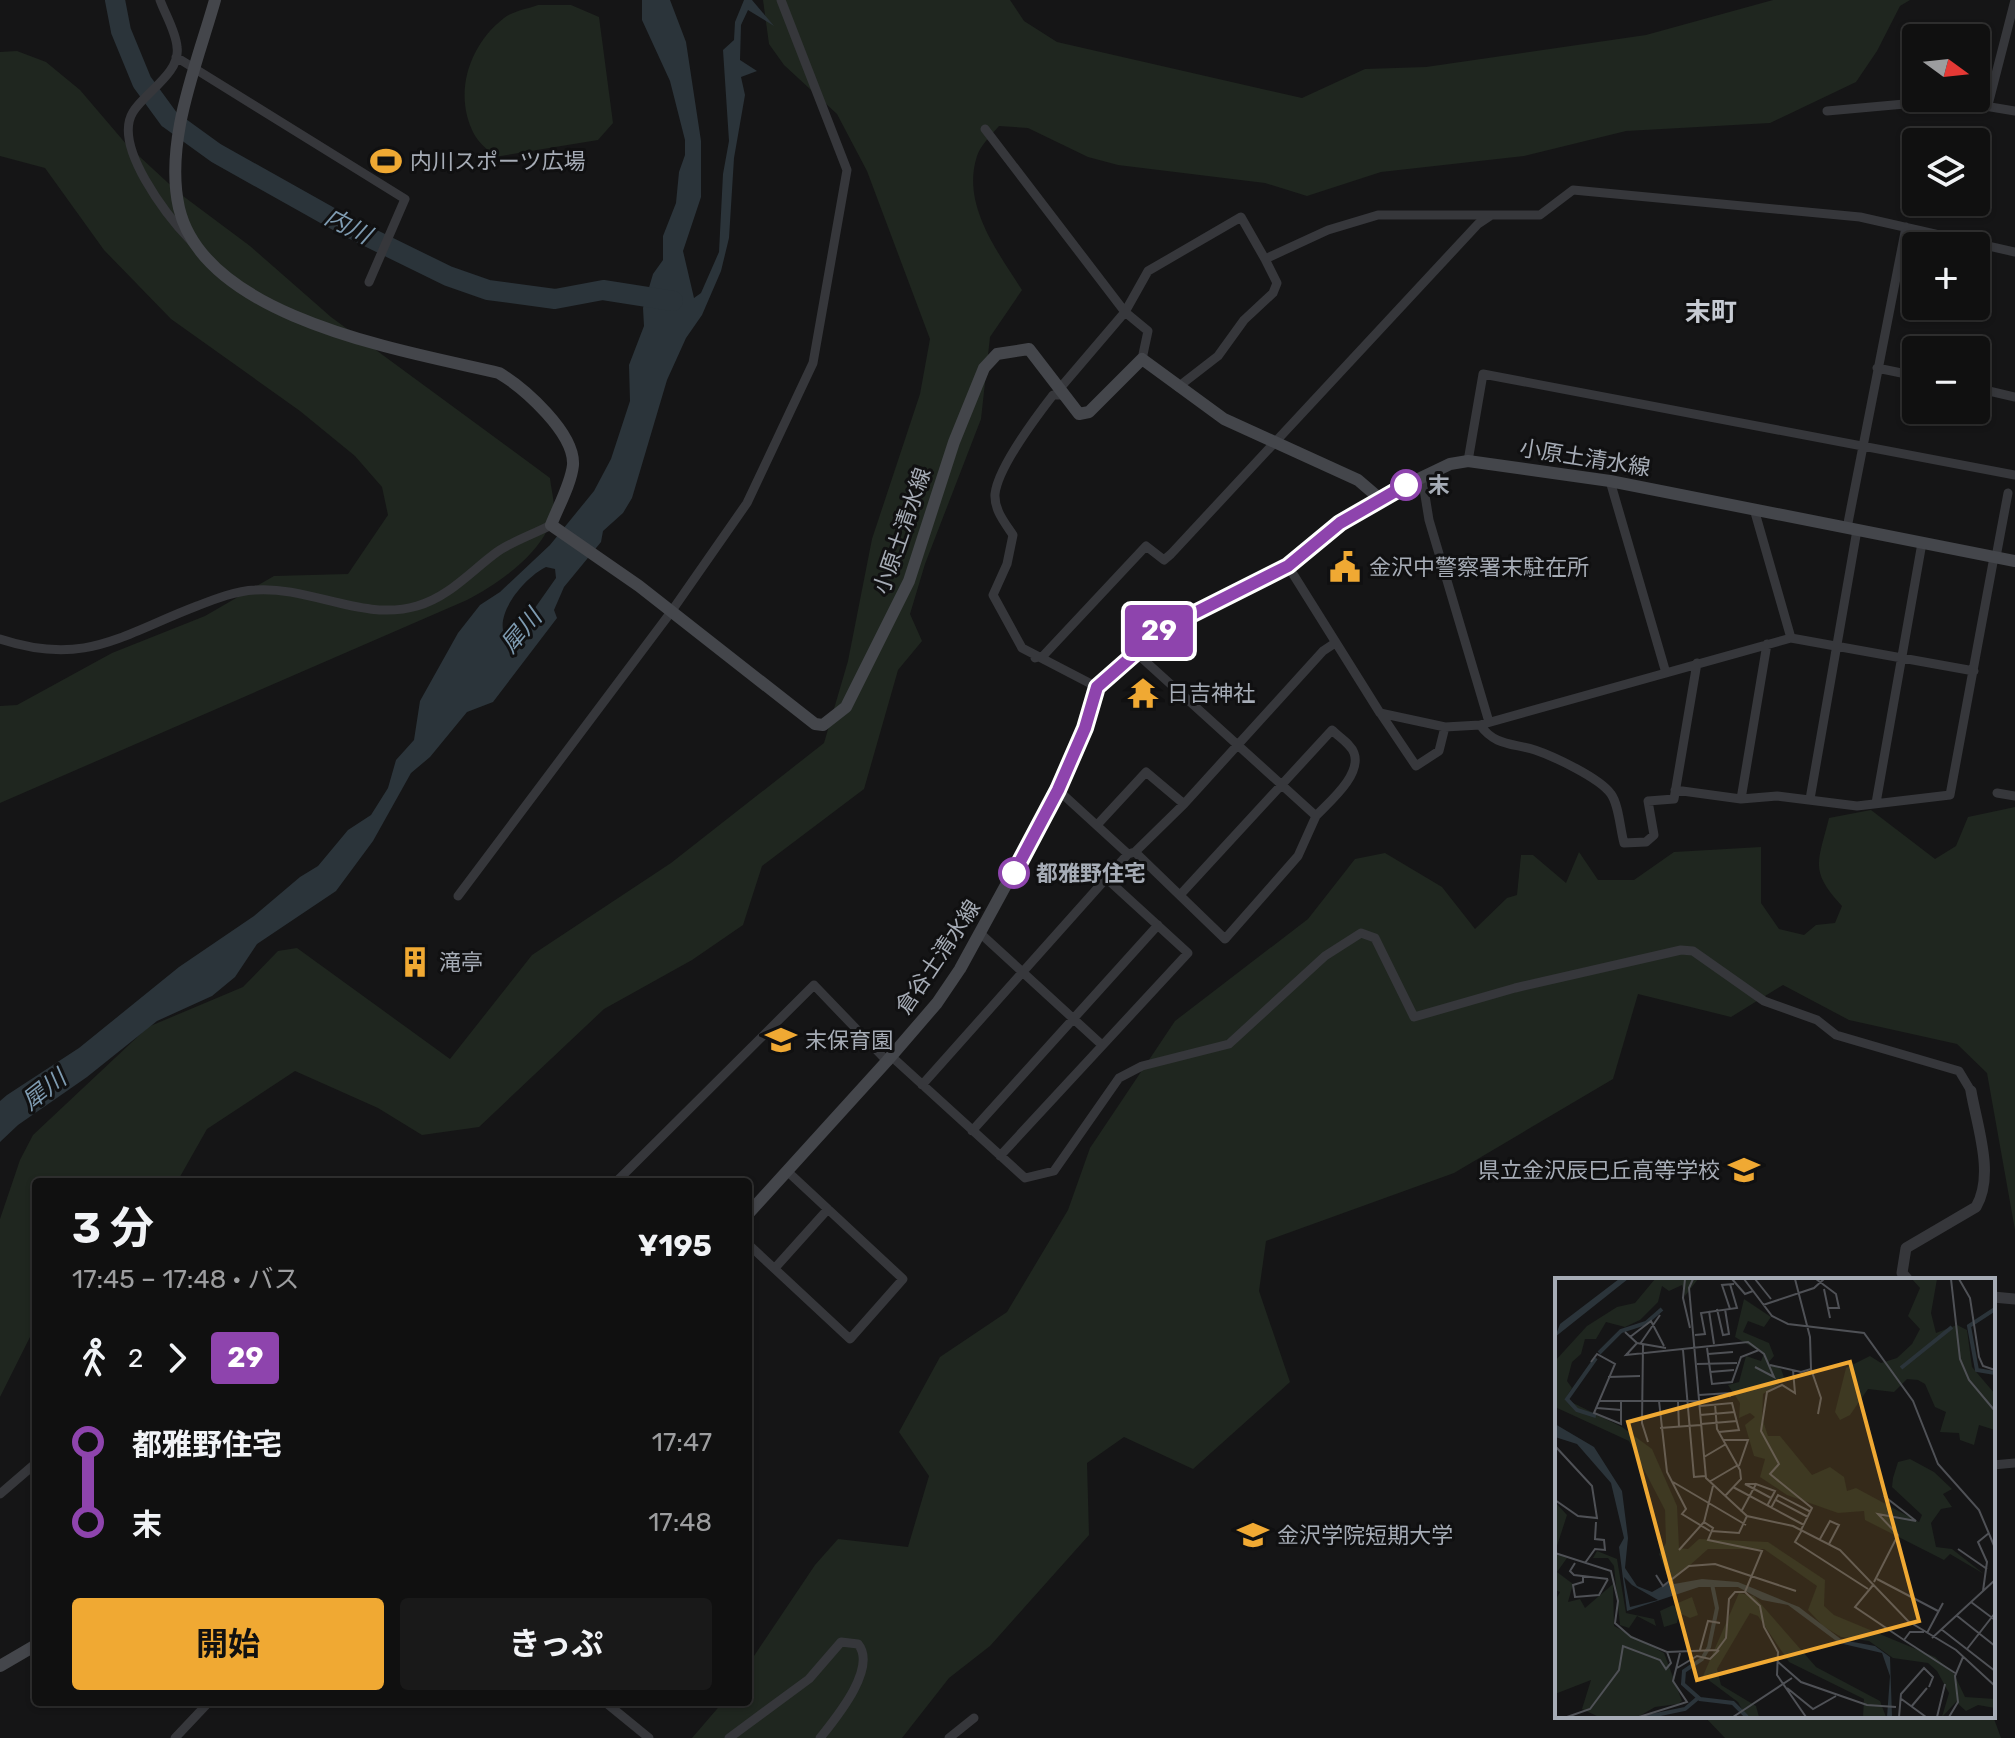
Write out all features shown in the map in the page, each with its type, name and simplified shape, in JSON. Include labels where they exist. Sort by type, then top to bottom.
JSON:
[{"type":"main road","points":[[213,6],[177,142],[179,209],[194,243],[217,269],[250,294],[314,323],[499,373],[526,389],[571,449],[573,465],[554,527]]},
{"type":"main road","name":"小原土清水線","points":[[554,527],[671,612],[808,721],[823,725],[846,707],[909,581],[954,442],[984,368],[997,354],[1029,349],[1079,414],[1089,412],[1142,359]]},
{"type":"main road","points":[[1142,359],[1224,419],[1358,480],[1379,498]]},
{"type":"main road","name":"小原土清水線","points":[[1379,498],[1422,477],[1468,461],[1610,481],[2015,561]]},
{"type":"main road","name":"倉谷土清水線","points":[[752,1210],[937,1003],[981,934],[1058,790],[1085,728],[1097,687],[1134,651],[1163,629],[1288,566],[1340,523],[1379,498]]},
{"type":"main road","points":[[0,1666],[32,1647]]},
{"type":"street","points":[[160,0],[178,47],[176,57],[172,67],[131,114],[127,139],[139,171],[176,225],[194,243]]},
{"type":"street","points":[[458,896],[671,612],[747,503],[801,389],[819,338],[839,233],[847,170],[781,0]]},
{"type":"street","points":[[1990,97],[2015,0]]},
{"type":"street","points":[[176,57],[405,199],[369,282]]},
{"type":"street","points":[[1827,111],[1902,104]]},
{"type":"street","points":[[1990,105],[2015,111]]},
{"type":"street","points":[[985,129],[1125,312],[1148,331],[1142,359]]},
{"type":"street","points":[[1265,259],[1328,230],[1378,215],[1540,215],[1573,190],[1860,217],[2015,252]]},
{"type":"street","points":[[1035,658],[1043,656],[1146,546],[1164,560],[1171,554],[1478,224],[1490,216]]},
{"type":"street","points":[[1097,687],[1035,658],[1022,648],[993,595],[1007,564],[1013,535],[998,511],[995,493],[1024,433],[1053,395],[1063,391],[1125,312],[1148,271],[1241,217],[1277,283],[1273,293],[1244,320],[1218,356],[1178,387]]},
{"type":"street","points":[[1810,799],[1877,368],[1906,227]]},
{"type":"street","points":[[1877,368],[1902,373]]},
{"type":"street","points":[[1468,461],[1483,374],[2015,475]]},
{"type":"street","points":[[1990,391],[2015,397]]},
{"type":"street","points":[[1422,477],[1429,520],[1489,737],[1500,744],[1535,750],[1587,775],[1612,794],[1624,843],[1646,842],[1654,835],[1648,801],[1674,799],[1697,663]]},
{"type":"street","points":[[1610,481],[1666,673]]},
{"type":"street","points":[[1675,790],[1741,799],[1777,796],[1857,806],[1950,795],[2008,493]]},
{"type":"street","points":[[1754,509],[1791,638]]},
{"type":"street","points":[[0,639],[27,648],[87,650],[220,597],[256,590],[299,594],[359,608],[389,611],[415,607],[439,598],[500,550],[554,527]]},
{"type":"street","points":[[1876,803],[1922,543]]},
{"type":"street","points":[[1288,566],[1416,766],[1439,751],[1445,727]]},
{"type":"street","points":[[1380,713],[1445,727],[1484,724],[1791,638],[1835,649],[1974,671]]},
{"type":"street","points":[[922,1085],[1107,879],[1184,804],[1323,651],[1335,643]]},
{"type":"street","points":[[1741,799],[1767,644]]},
{"type":"street","points":[[1134,651],[1316,816]]},
{"type":"street","points":[[1058,790],[1180,895],[1225,939],[1298,856],[1316,816],[1342,788],[1356,764],[1354,750],[1332,730],[1180,895]]},
{"type":"street","points":[[1097,825],[1146,772],[1184,804]]},
{"type":"street","points":[[1997,793],[2015,796]]},
{"type":"street","points":[[1000,1156],[1188,953],[1107,879]]},
{"type":"street","points":[[972,1131],[1158,925]]},
{"type":"street","points":[[620,1178],[814,985],[889,1059],[1025,1178],[1054,1171],[1119,1078],[1142,1066],[1229,1044],[1325,956],[1361,933],[1375,938],[1414,1017],[1515,988],[1681,950],[1693,951],[1764,1001],[1817,1020],[1836,1035],[1959,1071],[1971,1091],[1986,1183],[1976,1207],[1906,1248],[1902,1273],[1906,1278]]},
{"type":"street","points":[[981,934],[1102,1045]]},
{"type":"street","points":[[752,1248],[850,1339],[903,1279],[787,1171]]},
{"type":"street","points":[[775,1268],[828,1209]]},
{"type":"street","points":[[1995,1297],[2015,1299]]},
{"type":"street","points":[[1995,1465],[2015,1463]]},
{"type":"street","points":[[0,1494],[32,1466]]},
{"type":"street","points":[[729,1738],[809,1679],[833,1647],[841,1642],[858,1644],[865,1659],[862,1671],[844,1706],[820,1738]]},
{"type":"street","points":[[175,1738],[205,1706]]},
{"type":"street","points":[[610,1706],[649,1738]]},
{"type":"street","points":[[949,1738],[974,1718]]},
{"type":"shaded area","points":[[763,0],[1010,0],[1024,21],[1057,42],[1302,98],[1365,69],[1426,67],[1646,35],[1773,0],[1910,0],[1900,6],[1877,51],[1856,82],[1770,123],[1626,131],[1524,156],[1381,172],[1307,196],[1265,183],[1118,165],[1088,157],[1028,128],[999,126],[977,156],[973,174],[974,192],[984,227],[1022,290],[990,337],[981,419],[925,564],[910,614],[922,641],[898,670],[864,789],[762,866],[743,925],[692,960],[604,1009],[479,1127],[422,1135],[378,1108],[295,1071],[207,1129],[179,1178],[32,1178],[32,1333],[0,1397],[0,1219],[20,1160],[33,1135],[148,1027],[243,987],[278,951],[297,948],[450,1059],[532,955],[671,863],[824,743],[848,661],[872,539],[920,394],[930,339],[867,171],[837,114],[784,65],[769,44]]},
{"type":"shaded area","points":[[538,5],[571,5],[599,17],[613,123],[598,140],[495,157],[476,137],[468,119],[465,87],[468,71],[492,29],[508,16]]},
{"type":"shaded area","points":[[17,51],[46,62],[80,90],[127,145],[179,193],[250,246],[331,317],[550,478],[554,507],[547,530],[529,555],[505,576],[467,600],[0,803],[0,706],[17,705],[112,653],[205,616],[274,576],[348,574],[388,515],[382,487],[355,456],[300,411],[171,319],[104,250],[45,168],[0,156],[0,52]]},
{"type":"shaded area","points":[[2015,807],[2015,1230],[1987,1073],[1957,1044],[1849,1020],[1783,985],[1731,1017],[1638,994],[1613,1079],[1454,1173],[1266,1241],[1259,1291],[1290,1382],[1193,1469],[1124,1437],[1087,1463],[1089,1535],[990,1646],[949,1678],[902,1738],[692,1738],[720,1706],[752,1706],[752,1659],[815,1565],[838,1539],[908,1547],[929,1476],[899,1432],[940,1357],[1007,1312],[1068,1210],[1090,1148],[1175,1021],[1308,919],[1355,859],[1385,853],[1442,887],[1475,929],[1507,898],[1517,895],[1521,855],[1533,855],[1566,883],[1579,852],[1598,880],[1634,880],[1674,852],[1761,847],[1761,903],[1779,929],[1804,935],[1816,925],[1835,923],[1842,906],[1820,874],[1820,856],[1829,818],[1871,810],[1935,859],[1956,846],[1968,817]]},
{"type":"shaded area","points":[[1706,1718],[1994,1718],[2001,1738],[1725,1738]]},
{"type":"water","name":"犀川","points":[[642,0],[670,0],[686,42],[701,141],[701,197],[683,251],[694,298],[701,293],[719,252],[723,174],[729,141],[723,50],[734,40],[735,22],[744,0],[752,0],[774,26],[748,10],[741,25],[740,60],[757,71],[741,77],[745,95],[734,158],[729,238],[721,271],[702,315],[686,338],[667,380],[632,498],[623,513],[603,531],[601,542],[564,587],[554,610],[557,618],[493,702],[467,712],[430,757],[411,773],[373,841],[336,891],[257,944],[235,977],[212,996],[157,1021],[87,1077],[18,1125],[0,1142],[0,1101],[79,1048],[179,967],[254,916],[300,877],[318,866],[348,830],[371,815],[388,788],[396,760],[414,740],[420,701],[458,633],[480,605],[500,592],[550,545],[594,491],[611,459],[630,401],[629,365],[644,326],[643,308],[653,274],[663,260],[663,236],[676,203],[679,172],[685,155],[685,140],[670,81],[642,20]],"holes":[[[546,567],[555,569],[556,578],[518,632],[503,630],[505,612],[523,585]]]},
{"type":"waterway","name":"内川","points":[[115,0],[121,31],[142,82],[169,119],[216,153],[348,227],[448,276],[488,290],[555,299],[603,290],[673,301]]},
{"type":"bus line","name":"29","points":[[1014,873],[1058,790],[1085,728],[1097,687],[1142,644],[1163,629],[1288,566],[1340,523],[1406,485]]},
{"type":"place","name":"内川スポーツ広場","points":[[386,161]]},
{"type":"place","name":"末","points":[[1406,485]]},
{"type":"place","name":"金沢中警察署末駐在所","points":[[1345,567]]},
{"type":"place","name":"日吉神社","points":[[1143,693]]},
{"type":"place","name":"都雅野住宅","points":[[1014,873]]},
{"type":"place","name":"滝亭","points":[[415,962]]},
{"type":"place","name":"末保育園","points":[[781,1040]]},
{"type":"place","name":"県立金沢辰巳丘高等学校","points":[[1744,1170]]},
{"type":"place","name":"金沢学院短期大学","points":[[1253,1535]]},
{"type":"district","name":"末町","points":[[1711,312]]}]
